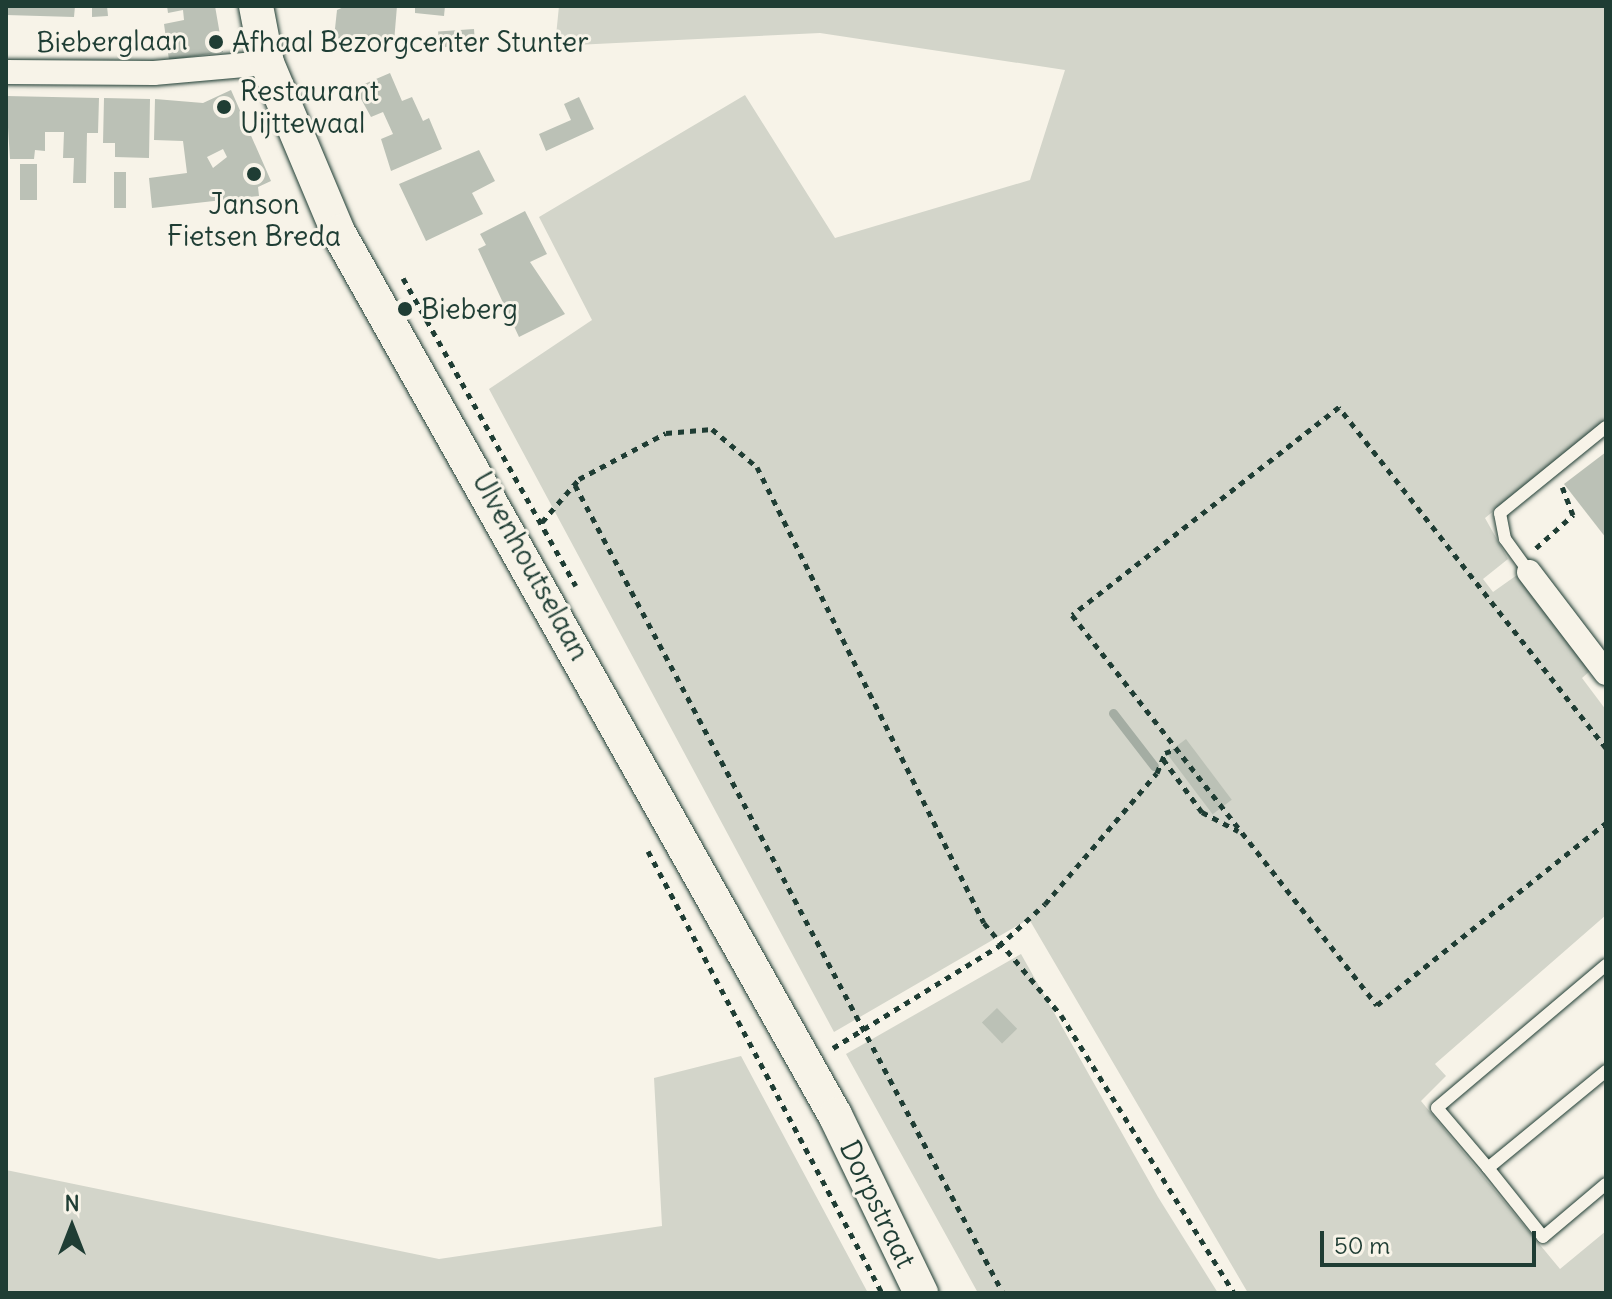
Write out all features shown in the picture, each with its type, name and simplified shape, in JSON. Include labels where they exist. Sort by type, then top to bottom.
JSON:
[{"type":"main road","name":"Ulvenhoutselaan","points":[[256,6],[267,63],[338,232],[835,1115]]},
{"type":"main road","name":"Dorpstraat","points":[[835,1115],[921,1293]]},
{"type":"street","name":"Bieberglaan","points":[[6,72],[154,73],[267,63]]},
{"type":"street","points":[[1525,567],[1606,673]]},
{"type":"lane","points":[[1525,567],[1498,523],[1500,513],[1606,427]]},
{"type":"lane","points":[[1606,965],[1437,1108],[1543,1237],[1606,1184]]},
{"type":"lane","points":[[1488,1168],[1606,1071]]},
{"type":"path","points":[[1606,748],[1339,407],[1072,615],[1377,1005],[1606,823]]},
{"type":"path","points":[[542,522],[579,479],[616,453],[694,429],[732,442],[757,467],[999,946],[1061,1015],[1234,1293]]},
{"type":"path","points":[[1525,567],[1573,515],[1551,473]]},
{"type":"path","points":[[575,485],[861,1032],[1003,1293]]},
{"type":"path","points":[[825,1053],[999,946],[1045,904],[1163,759],[1176,749]]},
{"type":"path","points":[[1163,759],[1202,812],[1245,836]]},
{"type":"path","points":[[771,1086],[882,1293]]},
{"type":"shaded area","points":[[559,6],[1606,6],[1606,420],[1485,518],[1508,559],[1483,579],[1493,592],[1517,575],[1590,671],[1582,678],[1606,710],[1606,915],[1435,1064],[1446,1076],[1421,1101],[1560,1269],[1606,1231],[1606,1293],[1248,1293],[1029,919],[834,1032],[489,389],[592,320],[539,217],[745,95],[835,238],[1030,180],[1065,70],[820,33],[555,46]]},
{"type":"shaded area","points":[[1021,954],[1158,1197],[1218,1293],[978,1293],[846,1054]]},
{"type":"shaded area","points":[[741,1056],[868,1293],[6,1293],[6,1170],[439,1259],[662,1226],[654,1078]]},
{"type":"building","points":[[6,6],[75,6],[74,17],[6,15]]},
{"type":"building","points":[[92,6],[107,6],[108,16],[92,17]]},
{"type":"building","points":[[167,6],[215,6],[223,52],[169,60],[164,24],[184,20],[183,10],[168,13]]},
{"type":"building","points":[[346,6],[397,6],[394,42],[334,38],[337,10]]},
{"type":"building","points":[[415,6],[445,6],[444,16],[415,13]]},
{"type":"building","points":[[474,29],[475,45],[439,47],[438,32]]},
{"type":"building","points":[[390,73],[402,101],[412,97],[423,121],[429,118],[442,149],[391,171],[381,139],[393,134],[383,112],[371,117],[355,88]]},
{"type":"building","points":[[231,90],[271,181],[258,187],[259,196],[152,208],[149,178],[187,173],[183,141],[154,140],[155,99],[203,103]],"holes":[[[223,149],[227,157],[213,168],[207,157]]]},
{"type":"building","points":[[6,96],[99,98],[98,133],[87,133],[86,183],[73,183],[74,158],[63,158],[64,132],[45,132],[45,151],[35,150],[34,159],[10,159]]},
{"type":"building","points":[[579,97],[594,129],[546,151],[539,134],[571,120],[564,104]]},
{"type":"building","points":[[104,98],[150,99],[149,158],[115,157],[115,143],[103,143]]},
{"type":"building","points":[[479,150],[495,181],[472,193],[483,214],[426,241],[399,184]]},
{"type":"building","points":[[20,164],[37,164],[37,200],[20,200]]},
{"type":"building","points":[[114,172],[126,172],[126,208],[114,208]]},
{"type":"building","points":[[525,211],[547,254],[530,262],[565,314],[519,337],[478,249],[486,245],[480,234]]},
{"type":"building","points":[[1606,452],[1606,538],[1564,484]]},
{"type":"building","points":[[1186,739],[1232,800],[1213,814],[1167,753]]},
{"type":"building","points":[[997,1008],[1017,1029],[1002,1043],[982,1023]]},
{"type":"waterway","points":[[1113,713],[1154,766]]},
{"type":"place","name":"Afhaal Bezorgcenter Stunter","points":[[216,42]]},
{"type":"place","name":"Restaurant Uijttewaal","points":[[224,107]]},
{"type":"place","name":"Janson Fietsen Breda","points":[[254,174]]},
{"type":"place","name":"Bieberg","points":[[405,309]]}]
